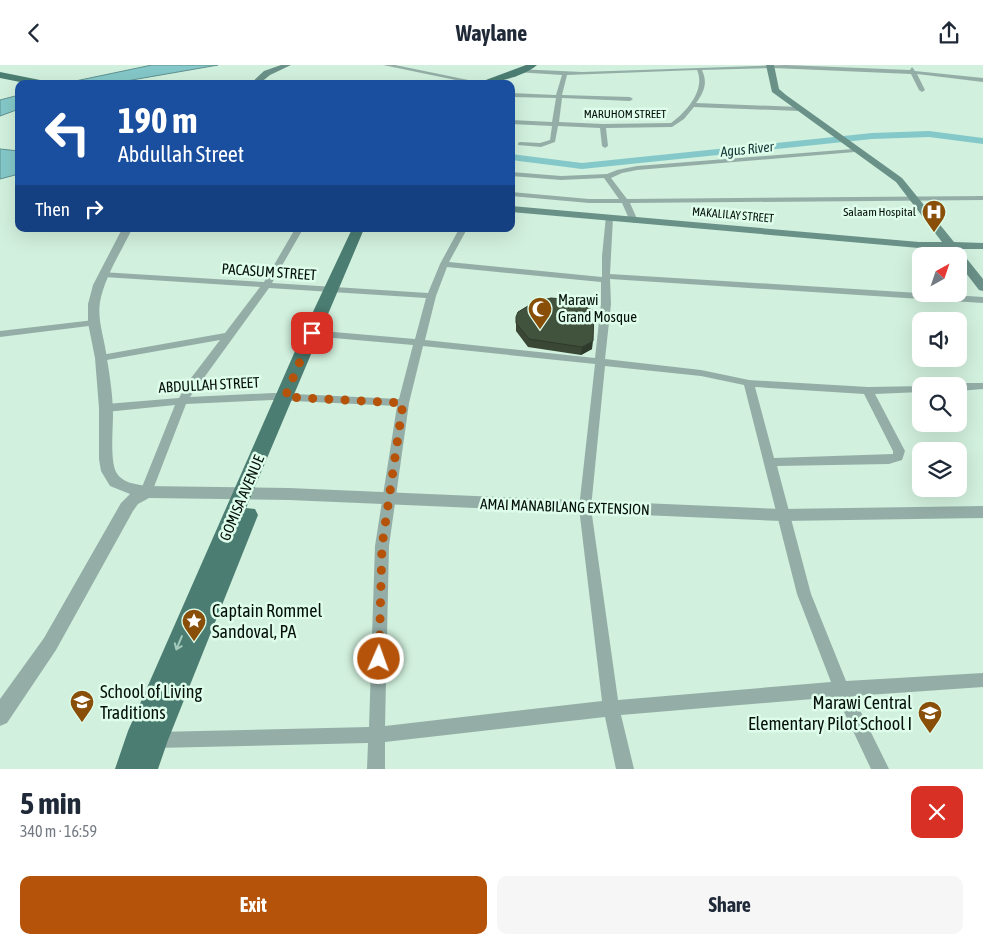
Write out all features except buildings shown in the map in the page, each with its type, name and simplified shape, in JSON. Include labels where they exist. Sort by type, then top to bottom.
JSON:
[{"type":"main road","points":[[259,80],[267,73],[287,65]]},
{"type":"main road","points":[[771,66],[775,90],[854,149],[891,173],[906,187],[953,247]]},
{"type":"main road","points":[[505,80],[518,71],[532,69]]},
{"type":"main road","points":[[0,75],[25,80]]},
{"type":"main road","name":"MAKALILAY STREET","points":[[515,209],[953,247],[983,246]]},
{"type":"main road","name":"GOMISA AVENUE","points":[[128,769],[137,741],[250,493],[291,397],[357,232]]},
{"type":"main road","name":"GOMISA AVENUE","points":[[291,397],[322,334],[335,290],[363,232]]},
{"type":"main road","points":[[968,267],[983,287]]},
{"type":"main road","name":"GOMISA AVENUE","points":[[145,769],[250,493]]},
{"type":"street","points":[[386,65],[460,80]]},
{"type":"street","points":[[910,65],[922,90]]},
{"type":"street","points":[[532,69],[565,74],[734,66],[864,67],[948,73],[983,80]]},
{"type":"street","points":[[532,69],[551,67]]},
{"type":"street","name":"MARUHOM STREET","points":[[515,122],[603,126],[672,125],[692,105],[703,82],[699,69]]},
{"type":"street","points":[[520,145],[541,145],[553,141],[559,96],[565,74]]},
{"type":"street","points":[[515,95],[630,99]]},
{"type":"street","points":[[692,105],[799,109]]},
{"type":"street","points":[[603,126],[605,146]]},
{"type":"street","points":[[515,174],[561,179],[608,176],[621,171],[656,167],[854,149]]},
{"type":"street","points":[[608,176],[625,201],[634,221]]},
{"type":"street","points":[[515,194],[589,201],[983,198]]},
{"type":"street","points":[[609,218],[606,305],[585,508],[611,708],[624,769]]},
{"type":"street","name":"AMAI MANABILANG EXTENSION","points":[[125,232],[96,294],[94,323],[101,358],[106,408],[106,459],[108,471],[115,482],[126,488],[146,492],[250,493],[782,515],[983,512]]},
{"type":"street","points":[[0,715],[50,644],[127,507],[132,500],[146,492],[182,401],[198,373],[266,286],[297,232]]},
{"type":"street","points":[[376,769],[382,546],[403,403],[431,296],[444,264],[461,232]]},
{"type":"street","points":[[444,264],[606,278],[983,299]]},
{"type":"street","name":"PACASUM STREET","points":[[104,274],[431,296]]},
{"type":"street","points":[[0,334],[94,323]]},
{"type":"street","points":[[322,334],[418,342],[701,373],[748,383],[868,391],[912,389]]},
{"type":"street","points":[[101,358],[227,336]]},
{"type":"street","points":[[748,383],[804,594],[841,689],[880,769]]},
{"type":"street","points":[[967,387],[983,386]]},
{"type":"street","points":[[769,462],[889,459],[898,457],[899,451],[868,391]]},
{"type":"street","name":"ABDULLAH STREET","points":[[106,408],[182,401],[291,397],[403,403]]},
{"type":"street","points":[[155,740],[378,735],[611,708],[841,689],[983,680]]},
{"type":"water","points":[[152,65],[218,65],[132,80],[80,80]]},
{"type":"water","points":[[15,96],[15,110],[0,116],[0,100]]},
{"type":"water","points":[[0,149],[15,151],[15,175],[0,179]]},
{"type":"waterway","name":"Agus River","points":[[515,158],[582,166],[872,136],[929,134],[983,141]]},
{"type":"place","name":"Salaam Hospital","points":[[934,233]]},
{"type":"place","name":"Marawi Grand Mosque","points":[[540,330]]},
{"type":"place","name":"Captain Rommel Sandoval, PA","points":[[194,642]]},
{"type":"place","name":"School of Living Traditions","points":[[82,723]]},
{"type":"place","name":"Marawi Central Elementary Pilot School I","points":[[930,734]]},
{"type":"route","points":[[312,333],[285,397],[403,403],[382,546],[379,659]]}]
